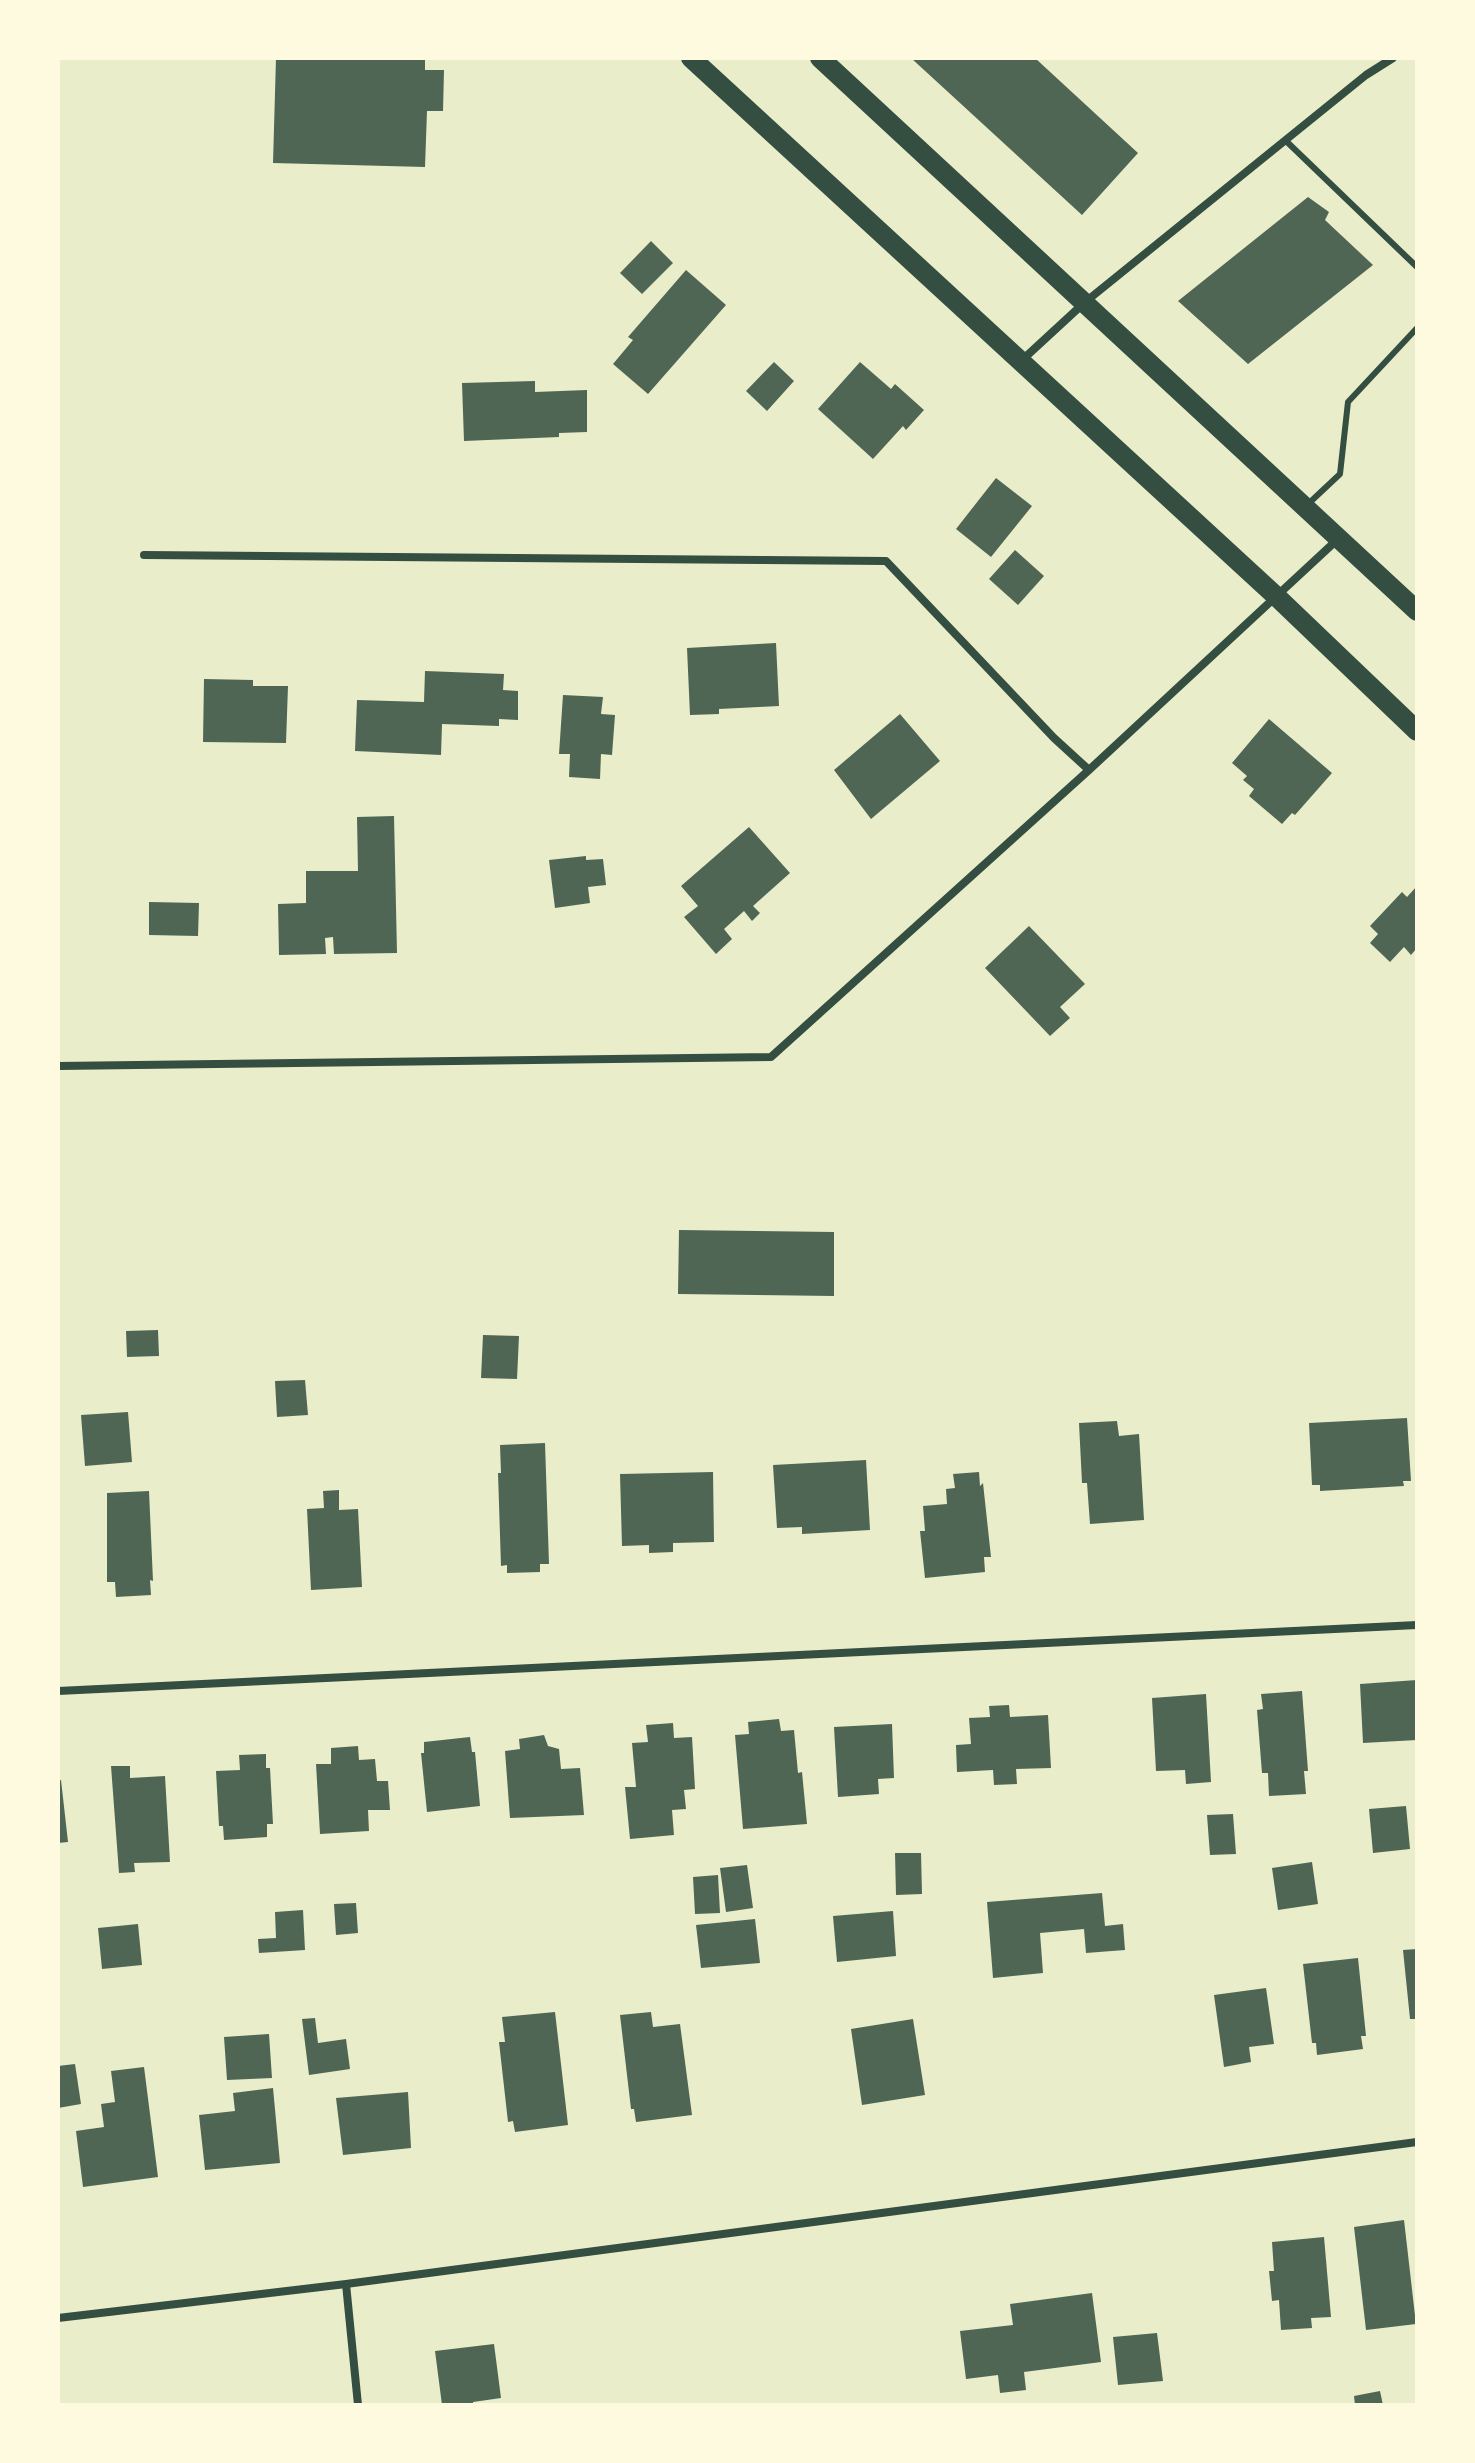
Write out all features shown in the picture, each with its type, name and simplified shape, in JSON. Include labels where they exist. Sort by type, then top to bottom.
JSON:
[{"type":"main road","points":[[691,58],[1278,598],[1417,731]]},
{"type":"main road","points":[[820,58],[1417,611]]},
{"type":"street","points":[[1019,362],[1084,303],[1366,75],[1393,58]]},
{"type":"street","points":[[58,1066],[771,1057],[1089,770],[1241,628],[1278,598],[1338,539]]},
{"type":"street","points":[[144,555],[886,561],[1054,738],[1089,770]]},
{"type":"street","points":[[58,1691],[1417,1625]]},
{"type":"street","points":[[58,2318],[346,2284],[1417,2142]]},
{"type":"street","points":[[346,2284],[358,2405]]},
{"type":"lane","points":[[1285,140],[1417,267]]},
{"type":"lane","points":[[1304,507],[1340,474],[1348,402],[1417,328]]},
{"type":"building","points":[[276,58],[425,58],[425,70],[444,70],[443,111],[427,111],[425,167],[273,163]]},
{"type":"building","points":[[911,58],[1035,58],[1138,153],[1082,215]]},
{"type":"building","points":[[1308,197],[1329,212],[1325,220],[1373,265],[1248,364],[1178,301]]},
{"type":"building","points":[[651,241],[673,263],[642,294],[620,273]]},
{"type":"building","points":[[686,270],[726,305],[648,394],[613,364],[633,340],[628,337]]},
{"type":"building","points":[[774,362],[794,381],[767,411],[746,391]]},
{"type":"building","points":[[860,362],[891,389],[895,384],[924,410],[906,430],[903,426],[873,459],[818,409]]},
{"type":"building","points":[[535,381],[535,392],[587,390],[587,432],[559,433],[559,437],[464,441],[462,383]]},
{"type":"building","points":[[996,478],[1032,506],[991,557],[956,529]]},
{"type":"building","points":[[1015,550],[1044,576],[1018,605],[989,579]]},
{"type":"building","points":[[776,643],[779,706],[719,709],[719,714],[690,715],[687,648]]},
{"type":"building","points":[[425,671],[504,674],[503,690],[518,691],[518,720],[499,719],[499,726],[442,724],[441,755],[355,751],[357,700],[424,702]]},
{"type":"building","points":[[204,679],[253,680],[253,686],[288,686],[286,743],[203,742]]},
{"type":"building","points":[[563,695],[603,697],[601,714],[615,715],[612,755],[601,754],[600,779],[569,777],[570,754],[559,754]]},
{"type":"building","points":[[900,714],[940,761],[871,819],[834,770]]},
{"type":"building","points":[[1269,719],[1332,773],[1295,815],[1292,813],[1282,824],[1249,796],[1254,789],[1243,780],[1247,776],[1232,763]]},
{"type":"building","points":[[394,816],[397,953],[334,954],[333,937],[325,938],[326,954],[279,955],[278,904],[306,903],[306,871],[358,871],[357,817]]},
{"type":"building","points":[[749,827],[790,873],[753,906],[760,913],[752,921],[744,911],[724,929],[732,939],[716,954],[684,917],[698,906],[681,886]]},
{"type":"building","points":[[586,856],[586,860],[603,859],[606,885],[588,887],[590,903],[555,908],[549,860]]},
{"type":"building","points":[[1417,886],[1417,948],[1411,955],[1404,947],[1390,962],[1370,943],[1378,934],[1370,926],[1402,892],[1407,897]]},
{"type":"building","points":[[149,902],[199,903],[198,936],[149,935]]},
{"type":"building","points":[[1029,926],[1085,984],[1060,1007],[1070,1018],[1050,1036],[985,968]]},
{"type":"building","points":[[679,1230],[834,1232],[834,1296],[678,1294]]},
{"type":"building","points":[[158,1330],[159,1356],[127,1357],[126,1331]]},
{"type":"building","points":[[483,1335],[519,1336],[517,1379],[481,1378]]},
{"type":"building","points":[[305,1380],[308,1415],[277,1417],[275,1381]]},
{"type":"building","points":[[128,1412],[132,1462],[85,1466],[81,1415]]},
{"type":"building","points":[[1407,1418],[1411,1481],[1403,1481],[1404,1486],[1320,1491],[1320,1485],[1312,1485],[1309,1423]]},
{"type":"building","points":[[1117,1421],[1119,1436],[1139,1434],[1144,1520],[1090,1524],[1087,1483],[1082,1483],[1079,1423]]},
{"type":"building","points":[[545,1443],[549,1564],[540,1564],[540,1572],[507,1573],[507,1565],[501,1566],[500,1445]]},
{"type":"building","points":[[866,1460],[870,1530],[802,1534],[802,1527],[777,1528],[773,1465]]},
{"type":"building","points":[[713,1472],[714,1542],[673,1543],[673,1552],[649,1553],[649,1545],[622,1546],[620,1474]]},
{"type":"building","points":[[979,1472],[980,1486],[983,1483],[991,1557],[984,1557],[985,1572],[925,1578],[920,1531],[925,1531],[923,1506],[947,1504],[946,1489],[955,1488],[953,1474]]},
{"type":"building","points":[[339,1490],[339,1510],[358,1509],[362,1587],[311,1590],[307,1509],[324,1508],[323,1491]]},
{"type":"building","points":[[149,1491],[151,1595],[116,1597],[115,1582],[107,1582],[107,1493]]},
{"type":"building","points":[[1417,1680],[1417,1740],[1363,1743],[1360,1684]]},
{"type":"building","points":[[1302,1691],[1308,1771],[1304,1771],[1306,1794],[1269,1796],[1268,1773],[1262,1773],[1257,1710],[1263,1709],[1261,1694]]},
{"type":"building","points":[[1206,1694],[1211,1782],[1186,1784],[1185,1770],[1156,1771],[1152,1698]]},
{"type":"building","points":[[1009,1705],[1010,1717],[1048,1715],[1051,1768],[1016,1769],[1017,1784],[994,1785],[993,1770],[957,1772],[956,1745],[971,1744],[969,1718],[990,1717],[989,1706]]},
{"type":"building","points":[[779,1719],[781,1731],[794,1730],[807,1824],[743,1829],[735,1735],[749,1734],[748,1722]]},
{"type":"building","points":[[673,1723],[674,1738],[692,1737],[695,1789],[684,1790],[686,1809],[672,1810],[674,1835],[630,1839],[625,1787],[636,1787],[632,1743],[648,1742],[646,1725]]},
{"type":"building","points":[[892,1724],[894,1778],[878,1779],[879,1794],[838,1797],[834,1727]]},
{"type":"building","points":[[544,1735],[548,1746],[559,1749],[561,1769],[580,1768],[584,1815],[510,1818],[505,1751],[520,1749],[519,1739]]},
{"type":"building","points":[[470,1737],[472,1752],[475,1752],[480,1806],[427,1812],[421,1753],[424,1753],[424,1742]]},
{"type":"building","points":[[358,1746],[359,1760],[375,1759],[377,1781],[388,1781],[390,1810],[368,1810],[369,1831],[320,1834],[316,1764],[331,1764],[331,1748]]},
{"type":"building","points":[[266,1754],[266,1768],[270,1768],[273,1824],[267,1824],[267,1837],[224,1840],[223,1826],[219,1826],[216,1771],[240,1770],[239,1755]]},
{"type":"building","points":[[111,1766],[130,1766],[130,1778],[165,1776],[170,1862],[134,1863],[135,1872],[119,1873]]},
{"type":"building","points":[[61,1780],[68,1842],[58,1843],[58,1781]]},
{"type":"building","points":[[1406,1806],[1410,1849],[1373,1853],[1369,1809]]},
{"type":"building","points":[[1233,1814],[1236,1854],[1210,1855],[1207,1815]]},
{"type":"building","points":[[895,1853],[921,1853],[922,1894],[896,1895]]},
{"type":"building","points":[[1312,1862],[1318,1904],[1278,1910],[1272,1868]]},
{"type":"building","points":[[747,1865],[753,1908],[726,1912],[720,1868]]},
{"type":"building","points":[[718,1875],[720,1913],[695,1914],[693,1877]]},
{"type":"building","points":[[1102,1893],[1105,1926],[1123,1924],[1125,1950],[1086,1953],[1084,1929],[1040,1933],[1043,1973],[993,1978],[987,1902]]},
{"type":"building","points":[[356,1903],[358,1933],[336,1935],[334,1904]]},
{"type":"building","points":[[303,1910],[305,1950],[259,1953],[258,1939],[276,1938],[275,1912]]},
{"type":"building","points":[[893,1911],[896,1956],[837,1962],[833,1916]]},
{"type":"building","points":[[755,1919],[760,1963],[701,1968],[696,1925]]},
{"type":"building","points":[[138,1924],[142,1965],[102,1969],[98,1928]]},
{"type":"building","points":[[1417,1949],[1417,2019],[1410,2019],[1403,1950]]},
{"type":"building","points":[[1358,1958],[1366,2036],[1361,2036],[1363,2049],[1317,2055],[1316,2043],[1312,2043],[1303,1964]]},
{"type":"building","points":[[1266,1988],[1274,2044],[1249,2047],[1251,2062],[1224,2067],[1214,1995]]},
{"type":"building","points":[[555,2012],[568,2125],[515,2132],[513,2121],[508,2122],[499,2042],[505,2042],[502,2017]]},
{"type":"building","points":[[651,2012],[653,2027],[680,2024],[692,2115],[636,2122],[634,2109],[631,2109],[620,2015]]},
{"type":"building","points":[[315,2018],[318,2043],[346,2039],[350,2069],[309,2075],[302,2019]]},
{"type":"building","points":[[913,2019],[925,2095],[862,2105],[851,2029]]},
{"type":"building","points":[[269,2034],[272,2078],[227,2080],[224,2037]]},
{"type":"building","points":[[75,2064],[81,2104],[58,2108],[58,2066]]},
{"type":"building","points":[[144,2067],[158,2177],[83,2187],[76,2131],[104,2127],[101,2104],[115,2102],[111,2071]]},
{"type":"building","points":[[273,2088],[280,2163],[205,2170],[199,2115],[235,2111],[233,2093]]},
{"type":"building","points":[[408,2092],[411,2148],[343,2155],[336,2098]]},
{"type":"building","points":[[1404,2220],[1416,2324],[1366,2330],[1354,2227]]},
{"type":"building","points":[[1324,2237],[1331,2317],[1311,2318],[1312,2328],[1281,2330],[1279,2300],[1272,2301],[1269,2271],[1274,2271],[1272,2242]]},
{"type":"building","points":[[1092,2293],[1101,2362],[1024,2372],[1026,2390],[1000,2393],[998,2375],[966,2379],[960,2331],[1013,2325],[1010,2304]]},
{"type":"building","points":[[1157,2333],[1163,2381],[1118,2385],[1113,2337]]},
{"type":"building","points":[[494,2344],[501,2398],[473,2402],[473,2405],[442,2405],[435,2351]]},
{"type":"building","points":[[1380,2391],[1383,2405],[1355,2405],[1354,2396]]}]
